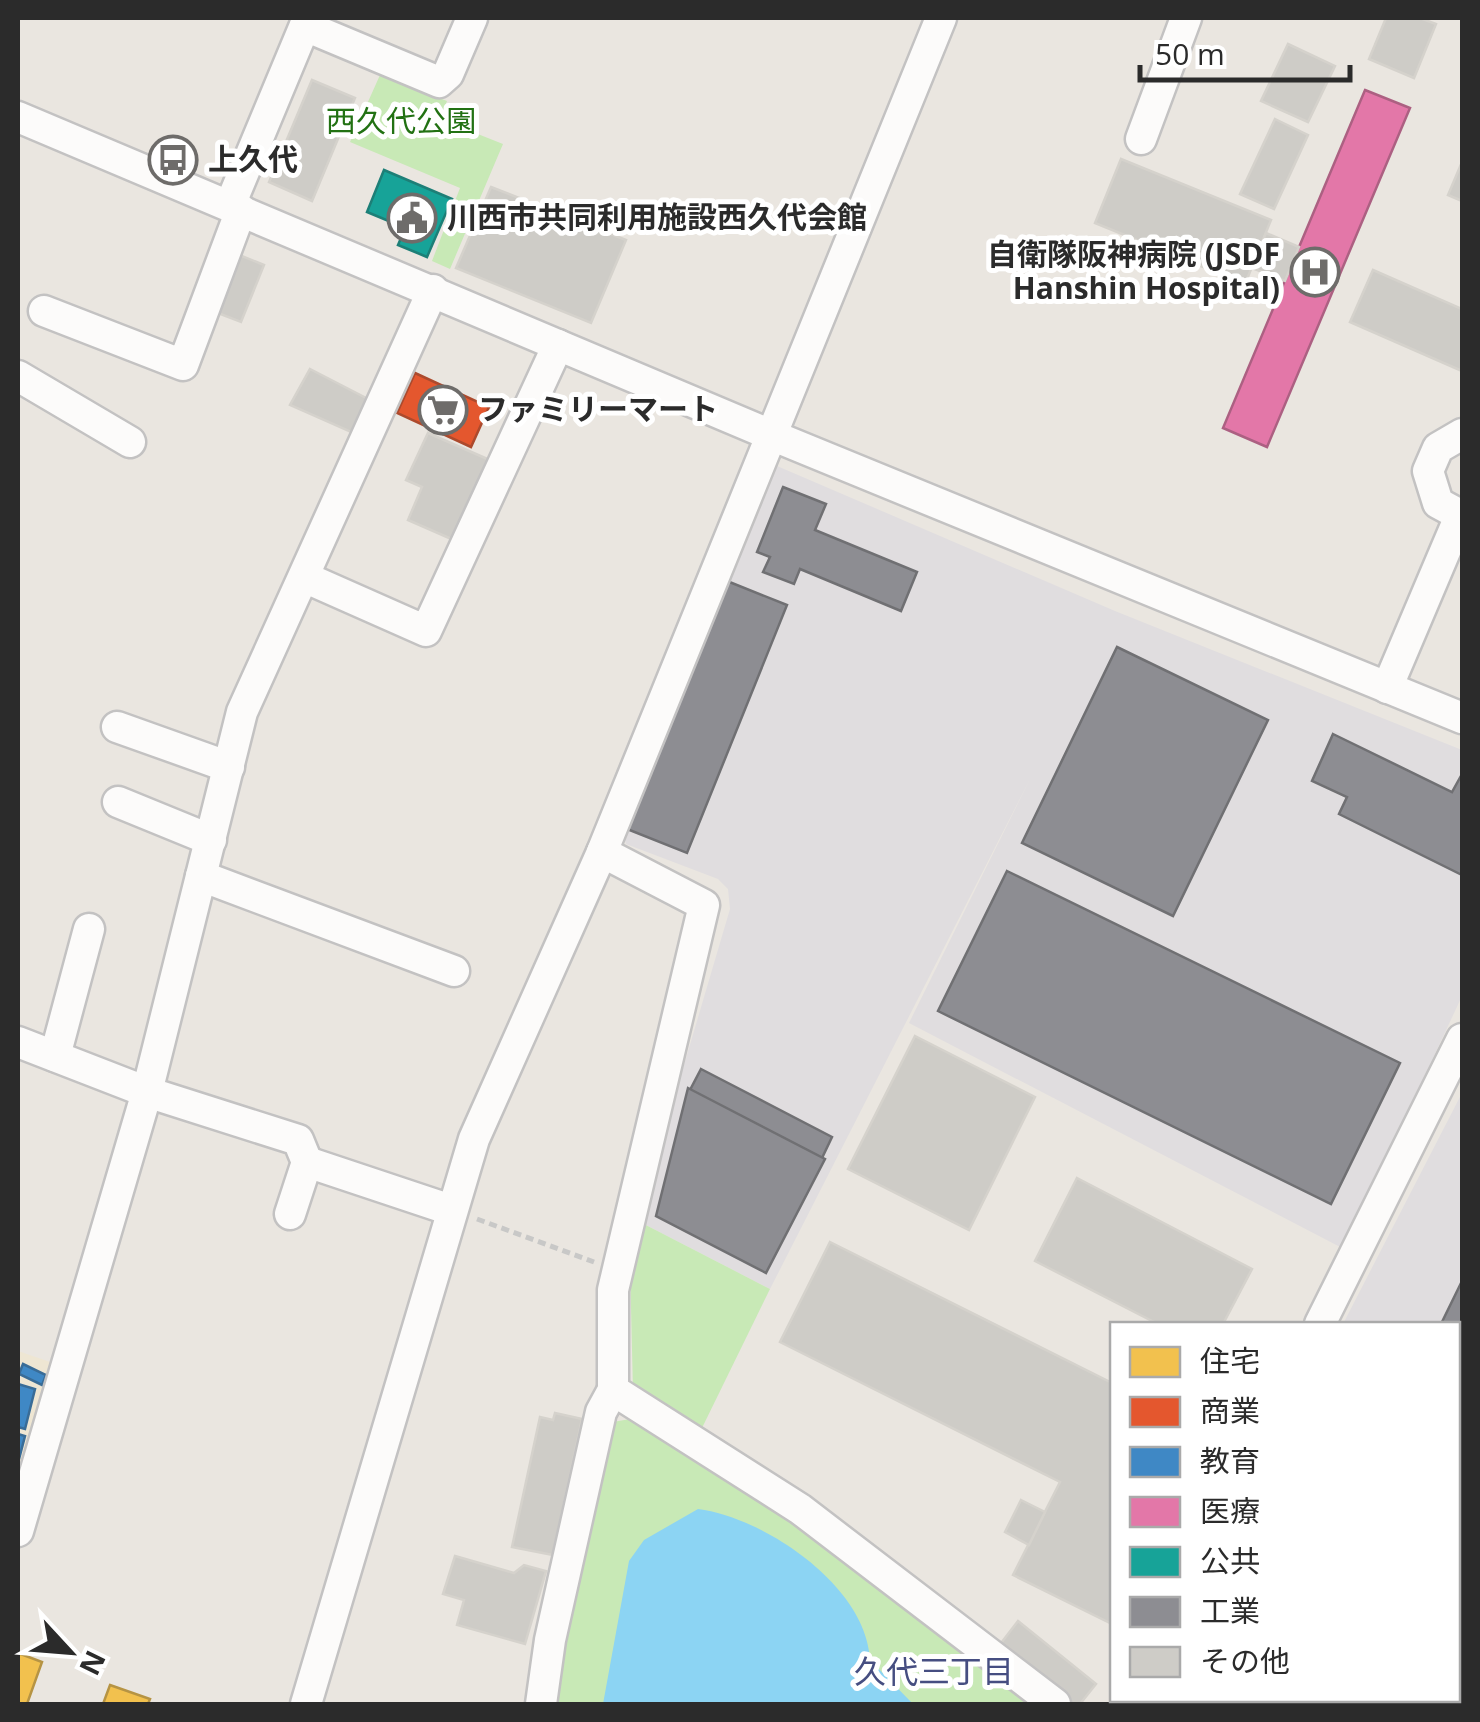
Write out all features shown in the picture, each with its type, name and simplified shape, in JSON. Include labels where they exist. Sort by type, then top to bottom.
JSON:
[{"type":"street","points":[[44,312],[183,365],[236,208],[306,22],[439,82],[448,74],[472,18]]},
{"type":"street","points":[[306,1704],[474,1139],[602,852],[941,18]]},
{"type":"street","points":[[1141,139],[1186,18]]},
{"type":"street","points":[[18,120],[433,290],[770,435],[1462,718]]},
{"type":"street","points":[[18,1531],[147,1092],[242,712],[433,290]]},
{"type":"street","points":[[304,577],[426,631],[558,344]]},
{"type":"street","points":[[18,376],[130,442]]},
{"type":"street","points":[[1387,688],[1461,516],[1438,503],[1428,471],[1438,448],[1462,434]]},
{"type":"street","points":[[117,727],[229,767]]},
{"type":"street","points":[[118,802],[210,840]]},
{"type":"street","points":[[541,1704],[550,1640],[601,1412],[614,1390],[613,1290],[617,1270],[704,905],[602,852]]},
{"type":"street","points":[[201,876],[454,971]]},
{"type":"street","points":[[55,1056],[89,928]]},
{"type":"street","points":[[1321,1322],[1462,1039]]},
{"type":"street","points":[[18,1042],[147,1092],[298,1140],[307,1162],[290,1214]]},
{"type":"street","points":[[307,1162],[451,1210]]},
{"type":"street","points":[[614,1390],[800,1510],[1055,1704]]},
{"type":"path","points":[[451,1210],[617,1270]]},
{"type":"shaded area","points":[[777,466],[1115,611],[1462,750],[1462,996],[1344,1249],[909,1023],[1031,777],[770,1289],[638,1221],[730,909],[728,889],[718,879],[626,844],[621,825],[765,477]]},
{"type":"shaded area","points":[[1462,1093],[1462,1704],[1146,1704],[1460,1702],[1460,1322],[1344,1322]]},
{"type":"shaded area","points":[[18,1351],[59,1365],[18,1503]]},
{"type":"green space","name":"西久代公園","points":[[380,75],[447,101],[440,119],[503,144],[450,269],[432,261],[460,188],[350,142]]},
{"type":"green space","points":[[638,1221],[770,1289],[701,1430],[633,1391],[630,1267]]},
{"type":"green space","points":[[636,1418],[685,1456],[811,1534],[1029,1704],[555,1704],[601,1424]]},
{"type":"water","points":[[698,1509],[753,1526],[808,1560],[851,1607],[865,1633],[870,1660],[913,1704],[603,1704],[629,1561],[644,1540]]},
{"type":"building: 住宅","points":[[18,1653],[42,1662],[27,1704],[18,1704]]},
{"type":"building: 住宅","points":[[110,1685],[150,1699],[148,1704],[103,1704]]},
{"type":"building: 商業","name":"ファミリーマート","points":[[415,373],[489,407],[471,447],[397,413]]},
{"type":"building: 教育","points":[[23,1364],[46,1375],[42,1385],[19,1374]]},
{"type":"building: 教育","points":[[18,1384],[35,1389],[25,1429],[18,1427]]},
{"type":"building: 教育","points":[[18,1434],[25,1436],[18,1463]]},
{"type":"building: 医療","points":[[1365,90],[1410,108],[1267,447],[1223,428]]},
{"type":"building: 公共","name":"川西市共同利用施設西久代会館","points":[[384,170],[452,199],[427,257],[398,245],[401,238],[396,224],[367,212]]},
{"type":"building: 工業","points":[[783,487],[826,504],[815,530],[917,572],[901,611],[800,569],[794,584],[763,572],[770,557],[757,552]]},
{"type":"building: 工業","points":[[727,581],[787,605],[687,853],[627,829]]},
{"type":"building: 工業","points":[[1117,647],[1268,720],[1173,916],[1022,843]]},
{"type":"building: 工業","points":[[1333,734],[1452,792],[1462,774],[1462,875],[1339,814],[1347,797],[1312,781]]},
{"type":"building: 工業","points":[[1007,871],[1400,1063],[1331,1204],[938,1011]]},
{"type":"building: 工業","points":[[701,1069],[832,1137],[822,1158],[690,1090]]},
{"type":"building: 工業","points":[[688,1088],[825,1159],[766,1273],[656,1216]]},
{"type":"building: 工業","points":[[1462,1281],[1462,1704],[1399,1704],[1394,1702],[1460,1702],[1460,1322],[1442,1322]]},
{"type":"building: その他","points":[[1386,18],[1420,18],[1436,24],[1414,78],[1369,59]]},
{"type":"building: その他","points":[[1288,44],[1335,66],[1308,122],[1261,101]]},
{"type":"building: その他","points":[[312,80],[355,98],[312,201],[269,182]]},
{"type":"building: その他","points":[[1275,119],[1308,135],[1274,209],[1240,194]]},
{"type":"building: その他","points":[[1121,159],[1271,220],[1245,284],[1095,223]]},
{"type":"building: その他","points":[[1462,162],[1462,201],[1448,195]]},
{"type":"building: その他","points":[[491,187],[626,240],[591,323],[456,268]]},
{"type":"building: その他","points":[[1266,233],[1299,247],[1285,281],[1252,268]]},
{"type":"building: その他","points":[[232,252],[264,265],[241,322],[210,310]]},
{"type":"building: その他","points":[[1373,270],[1462,309],[1462,371],[1350,322]]},
{"type":"building: その他","points":[[310,369],[368,399],[351,432],[290,405]]},
{"type":"building: その他","points":[[428,433],[492,461],[456,541],[408,520],[422,487],[406,480]]},
{"type":"building: その他","points":[[915,1036],[1035,1097],[969,1230],[848,1169]]},
{"type":"building: その他","points":[[1077,1178],[1252,1269],[1224,1322],[1154,1322],[1035,1261]]},
{"type":"building: その他","points":[[830,1242],[1110,1382],[1110,1623],[1013,1575],[1060,1482],[780,1342]]},
{"type":"building: その他","points":[[555,1413],[582,1419],[553,1555],[512,1547],[540,1417],[553,1420]]},
{"type":"building: その他","points":[[1021,1500],[1045,1512],[1029,1545],[1005,1532]]},
{"type":"building: その他","points":[[455,1556],[514,1573],[524,1565],[546,1571],[525,1644],[457,1625],[464,1600],[443,1594]]},
{"type":"building: その他","points":[[1018,1621],[1096,1684],[1080,1704],[1070,1704],[998,1647]]},
{"type":"place","name":"上久代","points":[[173,160]]},
{"type":"place","name":"川西市共同利用施設西久代会館","points":[[412,218]]},
{"type":"place","name":"自衛隊阪神病院 (JSDF Hanshin Hospital)","points":[[1315,272]]},
{"type":"place","name":"ファミリーマート","points":[[443,410]]},
{"type":"district","name":"久代三丁目","points":[[934,1672]]}]
